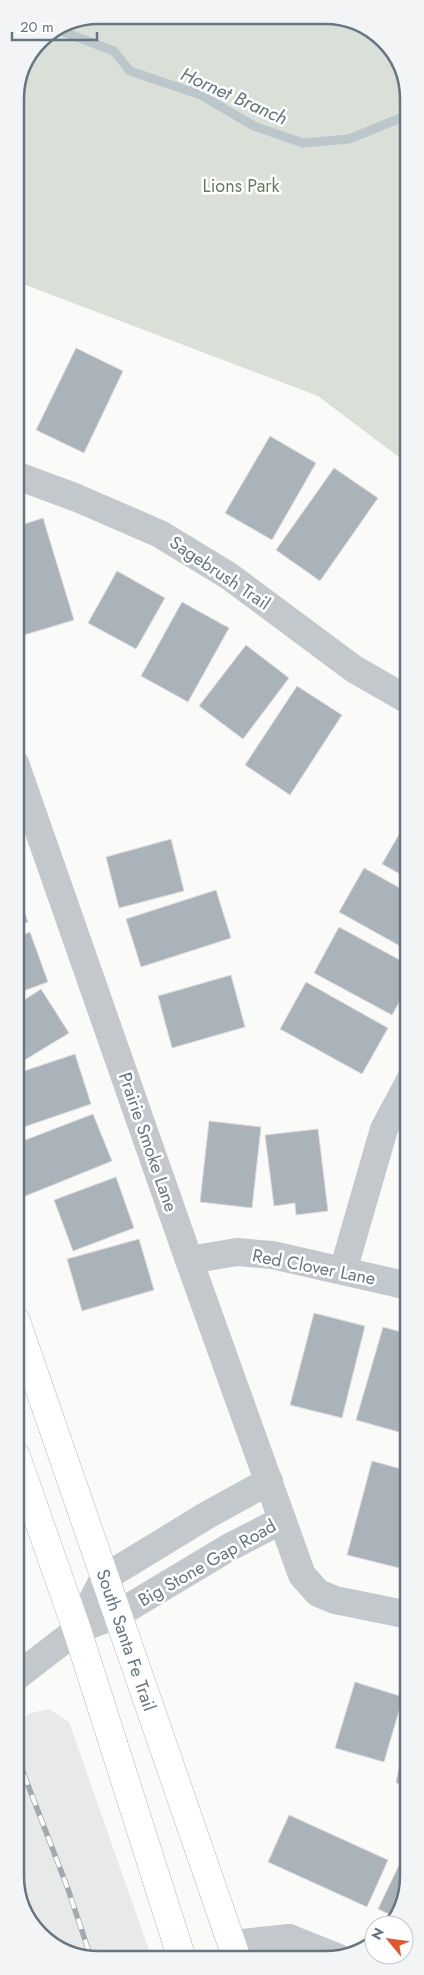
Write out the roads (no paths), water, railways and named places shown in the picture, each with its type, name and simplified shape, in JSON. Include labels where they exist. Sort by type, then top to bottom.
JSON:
[{"type":"main road","name":"South Santa Fe Trail","points":[[24,1344],[234,1951]]},
{"type":"main road","points":[[24,1479],[77,1630],[179,1951]]},
{"type":"street","name":"Sagebrush Trail","points":[[24,479],[77,498],[160,534],[229,576],[354,669],[400,695]]},
{"type":"street","name":"Prairie Smoke Lane","points":[[24,789],[189,1260],[302,1575],[318,1593],[335,1600],[400,1613]]},
{"type":"street","points":[[344,1272],[384,1129],[400,1099]]},
{"type":"street","name":"Red Clover Lane","points":[[189,1260],[237,1252],[272,1255],[400,1284]]},
{"type":"street","points":[[104,1578],[209,1514],[268,1481]]},
{"type":"street","name":"Big Stone Gap Road","points":[[24,1670],[77,1630],[118,1614],[228,1548],[282,1520]]},
{"type":"street","name":"Big Stone Gap Road","points":[[77,1630],[104,1578]]},
{"type":"street","points":[[234,1951],[292,1949]]},
{"type":"waterway","name":"Hornet Branch","points":[[64,32],[114,51],[130,71],[201,95],[254,126],[303,143],[349,139],[400,118]]},
{"type":"railway","points":[[24,1775],[68,1889],[88,1950]]},
{"type":"park label","name":"Lions Park","points":[[241,186]]}]
